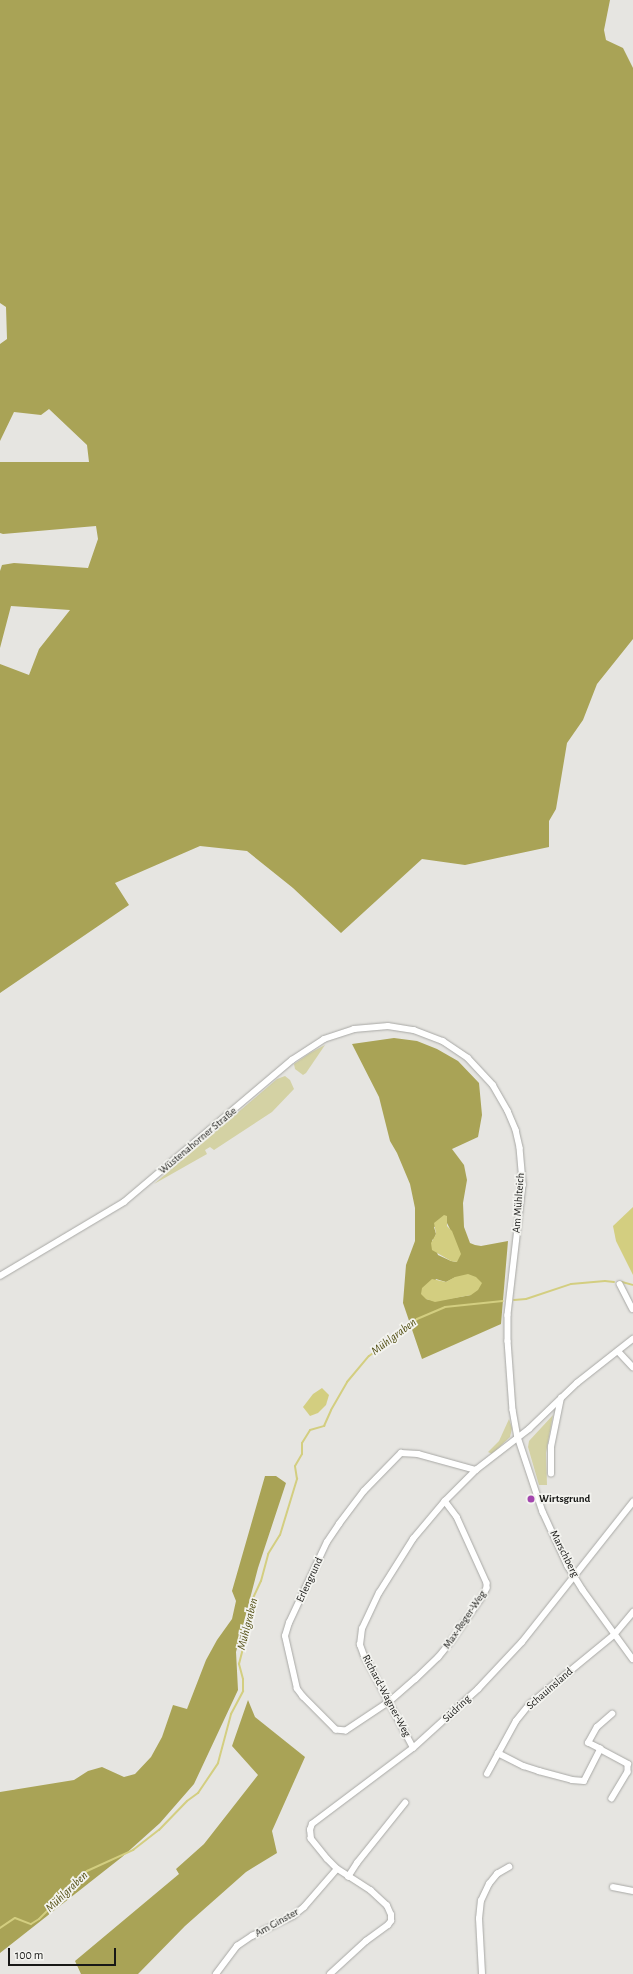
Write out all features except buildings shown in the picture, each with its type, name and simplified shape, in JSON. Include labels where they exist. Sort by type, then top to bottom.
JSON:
[{"type":"street","name":"Wüstenahorner Straße","points":[[0,1276],[124,1202],[267,1081],[311,1046],[340,1032],[354,1029],[371,1026],[401,1027]]},
{"type":"street","name":"Am Mühlteich","points":[[401,1027],[427,1034],[443,1041],[468,1058],[493,1085],[508,1111],[516,1130],[520,1148],[522,1185],[508,1315],[508,1341],[513,1410],[518,1438]]},
{"type":"street","points":[[620,1284],[633,1310]]},
{"type":"street","name":"Richard-Wagner-Weg","points":[[413,1748],[388,1703],[360,1645],[362,1629],[379,1593],[395,1565],[428,1519],[476,1470],[529,1429],[577,1383],[633,1339]]},
{"type":"street","points":[[618,1351],[633,1367]]},
{"type":"street","points":[[551,1474],[551,1447],[562,1398]]},
{"type":"street","name":"Marschberg","points":[[518,1438],[543,1512],[575,1577],[633,1659]]},
{"type":"street","name":"Erlengrund","points":[[388,1703],[346,1731],[339,1732],[333,1728],[297,1689],[285,1636],[289,1623],[327,1542],[338,1524],[364,1491],[401,1453],[418,1454],[476,1470]]},
{"type":"street","name":"Max-Reger-Weg","points":[[388,1703],[439,1657],[452,1642],[487,1588],[487,1582],[457,1517],[445,1501]]},
{"type":"street","points":[[575,1577],[633,1502]]},
{"type":"street","name":"Südring","points":[[337,1869],[312,1839],[310,1830],[312,1824],[413,1748],[478,1689],[522,1642],[575,1577]]},
{"type":"street","name":"Schauinsland","points":[[487,1774],[516,1721],[530,1704],[614,1634],[633,1612]]},
{"type":"street","points":[[612,1714],[597,1727],[588,1743],[628,1764],[628,1772],[612,1799]]},
{"type":"street","points":[[498,1753],[524,1766],[572,1780],[584,1781],[600,1750]]},
{"type":"street","points":[[348,1877],[357,1863],[405,1803]]},
{"type":"street","points":[[482,1974],[478,1919],[481,1901],[489,1884],[497,1874],[509,1867]]},
{"type":"street","points":[[330,1974],[391,1921],[391,1915],[387,1906],[371,1891],[337,1869]]},
{"type":"street","name":"Am Ginster","points":[[216,1974],[237,1946],[252,1936],[293,1916],[304,1907],[337,1869]]},
{"type":"street","points":[[613,1887],[633,1891]]},
{"type":"shaded area","points":[[0,0],[610,0],[604,30],[606,40],[623,48],[633,68],[633,639],[597,684],[583,720],[567,743],[556,809],[549,821],[549,847],[465,865],[422,859],[341,933],[293,888],[247,851],[200,846],[115,883],[129,905],[0,993],[0,664],[29,675],[39,649],[70,610],[11,606],[0,648],[0,571],[2,565],[14,563],[88,568],[98,539],[96,526],[3,534],[0,533],[0,462],[89,462],[87,445],[49,409],[41,415],[14,412],[0,441],[0,344],[7,339],[6,307],[0,303]]},
{"type":"shaded area","points":[[394,1038],[417,1041],[437,1049],[458,1061],[479,1083],[482,1115],[478,1137],[452,1149],[464,1165],[467,1180],[463,1203],[464,1227],[470,1243],[481,1246],[508,1241],[501,1324],[422,1359],[403,1303],[406,1265],[415,1241],[415,1208],[410,1184],[397,1153],[390,1141],[379,1097],[352,1044]],"holes":[[[447,1223],[450,1229],[457,1262],[438,1255],[432,1240],[436,1234],[434,1227]],[[456,1277],[471,1295],[435,1301],[426,1299],[436,1279],[446,1282]]]},
{"type":"shaded area","points":[[325,1045],[306,1073],[303,1075],[295,1069],[294,1064]]},
{"type":"shaded area","points":[[285,1076],[290,1080],[294,1089],[272,1112],[214,1150],[210,1147],[205,1150],[207,1154],[154,1184],[277,1079]]},
{"type":"shaded area","points":[[633,1207],[633,1275],[616,1241],[613,1226]]},
{"type":"shaded area","points":[[444,1215],[447,1216],[447,1226],[452,1231],[461,1254],[457,1262],[451,1261],[432,1250],[431,1243],[436,1234],[434,1223]]},
{"type":"shaded area","points":[[468,1274],[476,1277],[482,1283],[478,1290],[471,1295],[435,1302],[426,1299],[421,1294],[422,1288],[432,1279],[446,1282],[455,1277]]},
{"type":"shaded area","points":[[322,1388],[329,1395],[326,1405],[318,1413],[310,1416],[303,1407],[313,1394]]},
{"type":"shaded area","points":[[553,1415],[546,1453],[547,1485],[539,1485],[528,1447],[529,1441]]},
{"type":"shaded area","points":[[509,1419],[512,1428],[510,1437],[492,1454],[488,1452],[499,1441]]},
{"type":"shaded area","points":[[265,1476],[276,1476],[286,1483],[258,1568],[236,1652],[238,1690],[194,1784],[160,1823],[122,1857],[0,1953],[0,1792],[74,1780],[88,1771],[102,1767],[124,1777],[135,1774],[151,1757],[162,1737],[173,1705],[187,1709],[206,1660],[217,1640],[232,1619],[236,1601],[232,1591]]},
{"type":"shaded area","points":[[248,1700],[255,1717],[305,1757],[272,1831],[277,1853],[246,1872],[185,1926],[138,1974],[81,1974],[75,1961],[179,1874],[176,1869],[204,1844],[258,1775],[232,1746]]},
{"type":"waterway","name":"Mühlgraben","points":[[514,1300],[526,1299],[571,1284],[605,1281],[614,1282]]},
{"type":"waterway","name":"Mühlgraben","points":[[622,1282],[633,1285]]},
{"type":"waterway","name":"Mühlgraben","points":[[0,1928],[15,1918],[31,1924],[39,1919],[87,1871],[133,1850],[159,1830],[187,1801],[198,1793],[218,1763],[231,1714],[243,1691],[243,1679],[239,1664],[250,1621],[253,1598],[261,1581],[268,1554],[280,1535],[297,1479],[295,1466],[302,1454],[302,1443],[310,1430],[324,1426],[331,1410],[347,1382],[369,1356],[401,1333],[417,1319],[445,1307],[503,1301]]},
{"type":"place","name":"Wirtsgrund","points":[[531,1499]]}]
